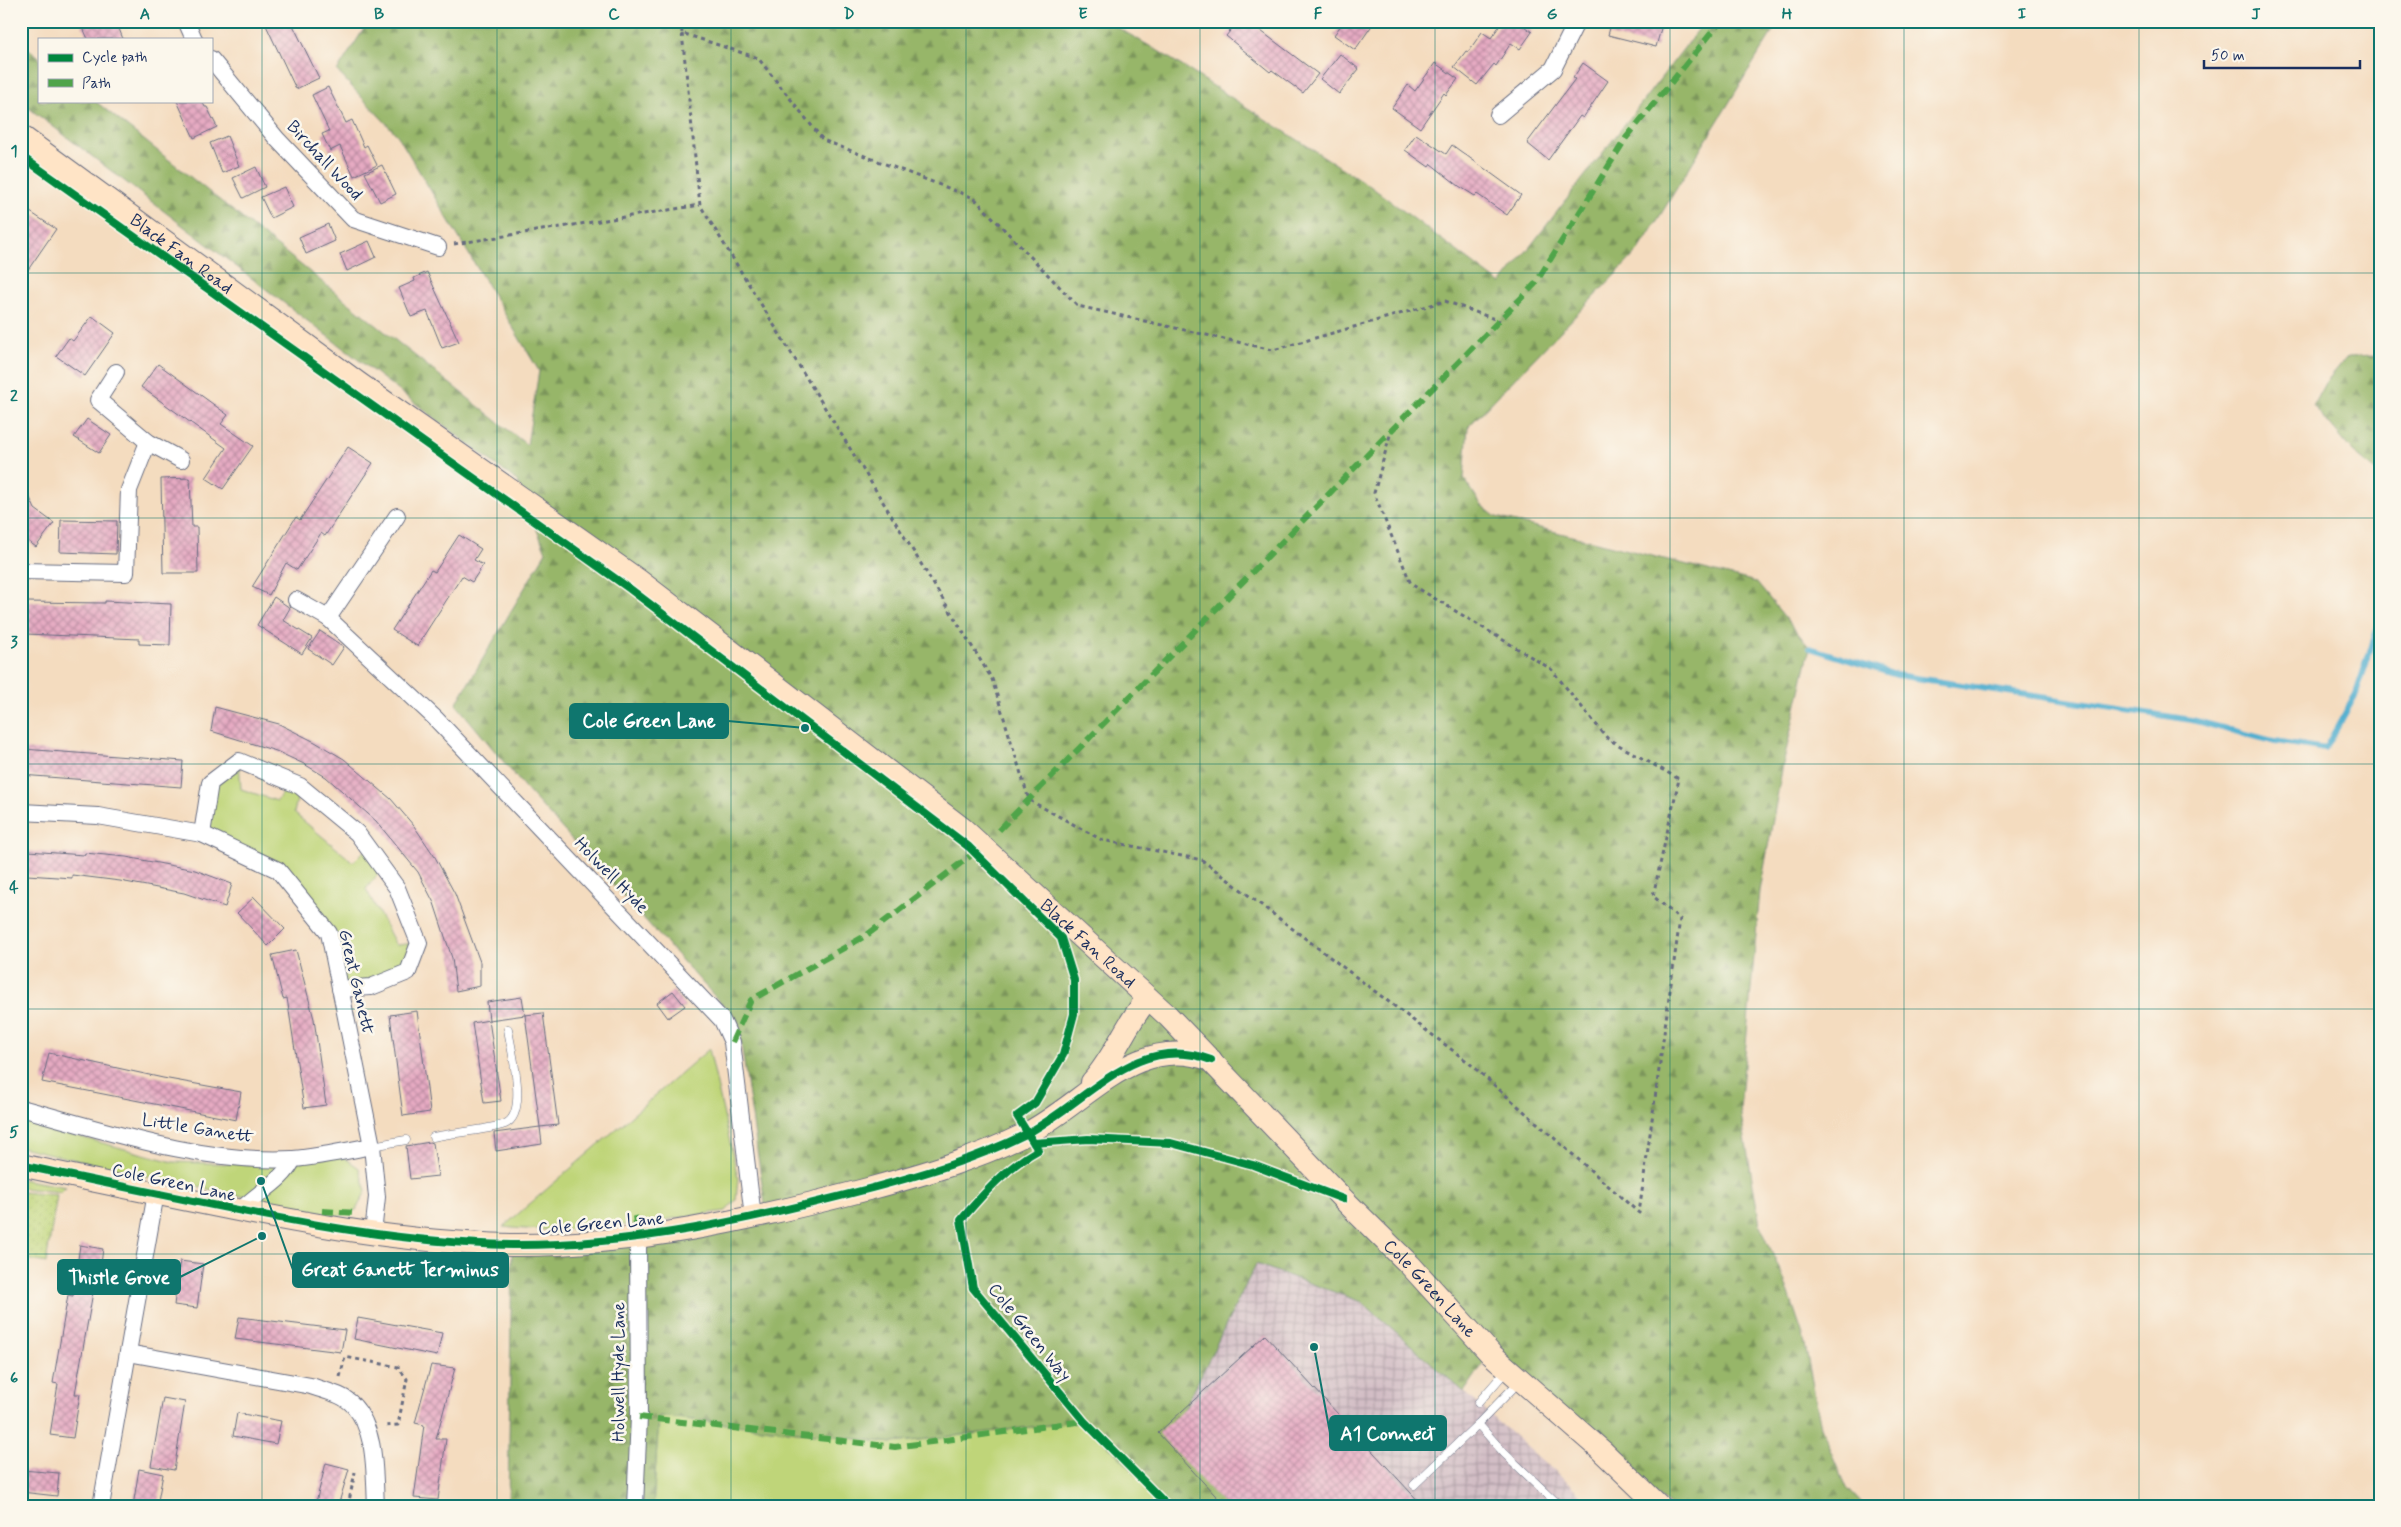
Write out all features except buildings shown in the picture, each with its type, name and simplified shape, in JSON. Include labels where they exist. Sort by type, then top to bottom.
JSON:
[{"type":"main road","name":"Black Fan Road","points":[[21,136],[358,383],[646,586],[963,829],[1168,1016]]},
{"type":"main road","name":"Cole Green Lane","points":[[1069,1106],[1103,1070],[1131,1019],[1148,998]]},
{"type":"main road","name":"Cole Green Lane","points":[[1168,1016],[1343,1199],[1410,1265],[1491,1354],[1602,1451],[1659,1506]]},
{"type":"main road","name":"Cole Green Lane","points":[[21,1165],[240,1210],[373,1233],[511,1244],[638,1238],[753,1218],[912,1178],[974,1158],[1027,1133],[1134,1062],[1158,1054],[1178,1052],[1211,1060]]},
{"type":"street","points":[[186,21],[194,38]]},
{"type":"street","points":[[1498,115],[1553,69],[1577,21]]},
{"type":"street","name":"Birchall Wood","points":[[212,60],[277,139],[353,219],[438,247]]},
{"type":"street","points":[[116,372],[98,400],[148,442],[181,460]]},
{"type":"street","points":[[21,571],[126,573],[129,490],[148,442]]},
{"type":"street","points":[[328,618],[397,516]]},
{"type":"street","name":"Holwell Hyde","points":[[296,600],[328,618],[435,718],[722,1020],[732,1042],[753,1218]]},
{"type":"street","points":[[202,834],[210,783],[238,761],[300,786],[357,833],[397,888],[420,943],[408,972],[371,987],[340,988]]},
{"type":"street","name":"Great Ganett","points":[[21,812],[98,816],[202,834],[278,870],[329,933],[372,1146],[377,1197],[373,1233]]},
{"type":"street","name":"Little Ganett","points":[[21,1108],[154,1144],[236,1157],[293,1159],[372,1146]]},
{"type":"street","points":[[240,1210],[289,1170],[293,1159]]},
{"type":"street","points":[[101,1506],[156,1193]]},
{"type":"street","name":"Holwell Hyde Lane","points":[[635,1506],[639,1417],[638,1238]]},
{"type":"street","points":[[128,1353],[311,1386],[336,1395],[353,1405],[367,1427],[372,1454],[376,1506]]},
{"type":"lane","points":[[433,1137],[506,1124],[516,1114],[519,1099],[508,1029]]},
{"type":"lane","points":[[372,1146],[406,1140]]},
{"type":"lane","points":[[1478,1403],[1514,1375]]},
{"type":"lane","points":[[1414,1485],[1478,1424],[1514,1375]]},
{"type":"lane","points":[[1478,1424],[1504,1453],[1560,1506]]},
{"type":"path","points":[[681,21],[700,205],[992,679],[1029,800],[1102,840],[1202,860],[1468,1062],[1639,1213],[1680,919],[1652,896],[1679,779],[1608,739],[1552,669],[1411,584],[1374,493],[1392,428]]},
{"type":"path","points":[[682,33],[758,58],[823,140],[974,198],[1078,306],[1273,350],[1444,301],[1500,320]]},
{"type":"path","points":[[438,247],[700,205]]},
{"type":"path","points":[[336,1395],[345,1357],[398,1367],[407,1380],[398,1425],[367,1427]]},
{"type":"shaded area","points":[[1256,1264],[1362,1302],[1594,1506],[1234,1506],[1169,1438]]},
{"type":"green space","points":[[369,21],[1106,21],[1160,52],[1370,186],[1501,284],[1705,21],[1779,21],[1639,250],[1468,427],[1464,478],[1482,506],[1496,517],[1756,582],[1810,648],[1783,764],[1760,891],[1740,1109],[1760,1225],[1784,1279],[1803,1335],[1821,1427],[1847,1488],[1864,1506],[1670,1506],[1490,1354],[1464,1392],[1362,1302],[1256,1264],[1170,1438],[1234,1506],[1168,1506],[1084,1421],[893,1443],[659,1416],[653,1506],[508,1506],[512,1253],[768,1224],[738,1022],[526,789],[456,704],[546,552],[517,481],[21,102],[21,43],[38,56],[38,102],[96,102],[527,445],[539,371],[398,136],[337,71]]},
{"type":"green space","points":[[2380,356],[2380,474],[2353,452],[2313,405],[2325,383],[2347,357]]},
{"type":"green space","points":[[239,761],[241,789],[277,801],[289,781],[300,786],[294,813],[353,862],[368,847],[383,868],[366,889],[396,945],[419,943],[408,972],[340,989],[329,933],[278,870],[202,834],[210,783]]},
{"type":"green space","points":[[709,1049],[738,1178],[736,1200],[726,1211],[587,1229],[559,1230],[503,1227]]},
{"type":"green space","points":[[21,1121],[173,1162],[272,1165],[342,1156],[359,1168],[366,1191],[356,1210],[339,1216],[154,1178],[21,1147]]},
{"type":"green space","points":[[21,1179],[66,1187],[61,1192],[21,1188]]},
{"type":"green space","points":[[21,1192],[57,1195],[46,1263],[21,1258]]},
{"type":"green space","points":[[659,1416],[893,1443],[1084,1421],[1168,1506],[653,1506]]},
{"type":"waterway","points":[[1810,648],[1896,675],[2192,720],[2269,740],[2325,749],[2356,694],[2380,621]]},
{"type":"marked path","points":[[999,830],[1535,284],[1626,138],[1721,21]]},
{"type":"marked path","points":[[732,1042],[751,1000],[867,935],[974,853]]},
{"type":"marked path","points":[[322,1211],[355,1213]]},
{"type":"marked path","points":[[635,1216],[638,1238]]},
{"type":"marked path","points":[[639,1417],[895,1447],[1084,1421]]},
{"type":"cycle path","name":"Cole Green Way","points":[[21,156],[630,589],[969,847],[1061,938],[1074,980],[1074,1014],[1063,1055],[1035,1103],[1017,1116],[1038,1150],[1006,1172],[961,1220],[973,1288],[1084,1421],[1168,1506]]},
{"type":"cycle path","points":[[21,1165],[353,1231],[432,1240],[511,1245],[603,1241],[648,1236],[738,1220],[911,1177],[968,1159],[1024,1135],[1046,1122],[1112,1075],[1135,1063],[1158,1055],[1184,1054],[1211,1060]]},
{"type":"cycle path","points":[[1034,1143],[1088,1139],[1171,1143],[1253,1165],[1343,1199]]},
{"type":"place","name":"Cole Green Lane","points":[[805,728]]},
{"type":"place","name":"Great Ganett Terminus","points":[[261,1181]]},
{"type":"place","name":"Thistle Grove","points":[[262,1236]]},
{"type":"place","name":"A1 Connect","points":[[1314,1347]]}]
